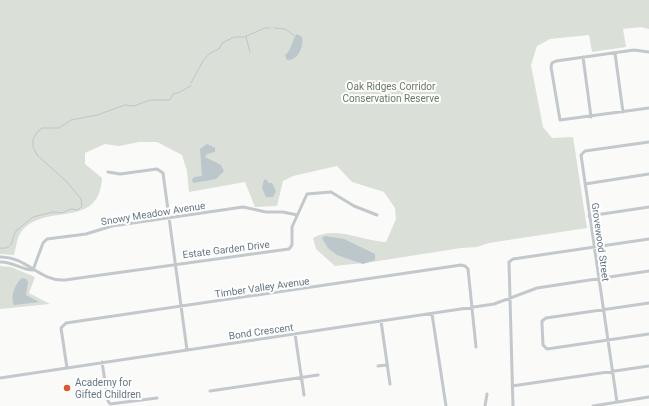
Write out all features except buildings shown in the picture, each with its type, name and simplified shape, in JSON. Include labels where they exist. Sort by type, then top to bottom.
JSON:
[{"type":"street","points":[[649,52],[637,50],[615,53],[552,63],[551,67],[560,120],[649,108]]},
{"type":"street","points":[[615,53],[624,112]]},
{"type":"street","points":[[583,58],[591,117]]},
{"type":"street","name":"Grovewood Street","points":[[617,402],[581,159],[582,153],[649,142]]},
{"type":"street","points":[[108,172],[120,174],[152,170],[161,171],[163,173],[187,350]]},
{"type":"street","points":[[585,184],[649,174]]},
{"type":"street","name":"Estate Garden Drive","points":[[0,262],[13,264],[27,270],[33,270],[52,279],[61,280],[289,249],[292,245],[292,230],[305,195],[323,192],[335,194],[354,206],[377,215]]},
{"type":"street","name":"Snowy Meadow Avenue","points":[[33,270],[46,240],[86,234],[112,226],[243,207],[266,212],[284,212],[297,215]]},
{"type":"street","points":[[589,216],[649,208]]},
{"type":"street","points":[[513,406],[509,262],[513,259],[649,239]]},
{"type":"street","name":"Estate Garden Drive","points":[[0,257],[15,259],[29,265],[33,270]]},
{"type":"street","name":"Timber Valley Avenue","points":[[67,368],[61,330],[63,324],[182,306],[461,265],[468,269],[473,308]]},
{"type":"street","name":"Bond Crescent","points":[[0,378],[473,308],[510,300],[537,288],[649,271]]},
{"type":"street","points":[[649,303],[544,319],[542,323],[543,345],[545,348],[549,349],[649,334]]},
{"type":"street","points":[[473,308],[476,347]]},
{"type":"street","points":[[432,314],[446,406]]},
{"type":"street","points":[[381,321],[390,384]]},
{"type":"street","points":[[295,334],[304,395]]},
{"type":"street","points":[[102,362],[108,402],[110,404],[157,398]]},
{"type":"street","points":[[378,366],[387,365]]},
{"type":"street","points":[[512,386],[649,366]]},
{"type":"street","points":[[210,391],[318,375]]},
{"type":"street","points":[[485,406],[487,394]]},
{"type":"street","points":[[593,406],[649,397]]},
{"type":"green space","name":"Oak Ridges Corridor Conservation Reserve","points":[[0,0],[649,0],[649,29],[641,27],[623,29],[626,47],[592,52],[589,35],[550,39],[537,46],[531,65],[543,127],[552,138],[573,137],[587,228],[489,243],[477,247],[335,266],[316,249],[313,238],[321,234],[339,233],[386,242],[396,219],[395,208],[384,192],[352,182],[337,166],[293,176],[283,181],[277,206],[255,207],[245,182],[189,192],[187,171],[182,155],[157,142],[139,142],[119,146],[105,144],[85,153],[85,164],[102,178],[99,194],[91,204],[81,210],[43,218],[31,223],[21,232],[14,255],[0,254]]},
{"type":"green space","points":[[0,266],[11,267],[35,277],[29,293],[50,304],[0,309]]},
{"type":"shaded area","points":[[297,34],[302,37],[301,48],[297,56],[291,60],[287,60],[285,55],[289,51]]},
{"type":"shaded area","points":[[207,144],[215,148],[215,152],[207,154],[205,157],[221,165],[224,171],[216,179],[193,183],[192,180],[194,177],[202,176],[200,149]]},
{"type":"shaded area","points":[[266,179],[269,183],[272,183],[276,191],[273,197],[266,197],[262,188],[264,180]]},
{"type":"shaded area","points":[[325,236],[344,239],[375,254],[375,260],[363,264],[337,255],[328,248],[322,238]]},
{"type":"shaded area","points":[[22,278],[26,279],[28,282],[26,295],[39,302],[14,305],[14,290],[19,280]]},
{"type":"waterway","points":[[191,83],[203,61],[209,54],[220,48],[222,43],[234,37],[244,37],[265,28],[270,28]]},
{"type":"waterway","points":[[274,28],[285,29],[295,36]]},
{"type":"waterway","points":[[246,37],[250,52]]},
{"type":"waterway","points":[[0,248],[8,247],[12,243],[16,231],[33,217],[53,212],[62,213],[71,209],[78,210],[82,206],[81,199],[67,182],[37,155],[33,147],[33,139],[38,131],[42,128],[59,128],[71,120],[97,115],[125,105],[134,106],[150,100],[170,100],[173,94],[191,86]]},
{"type":"place","name":"Academy for Gifted Children","points":[[67,388]]}]
